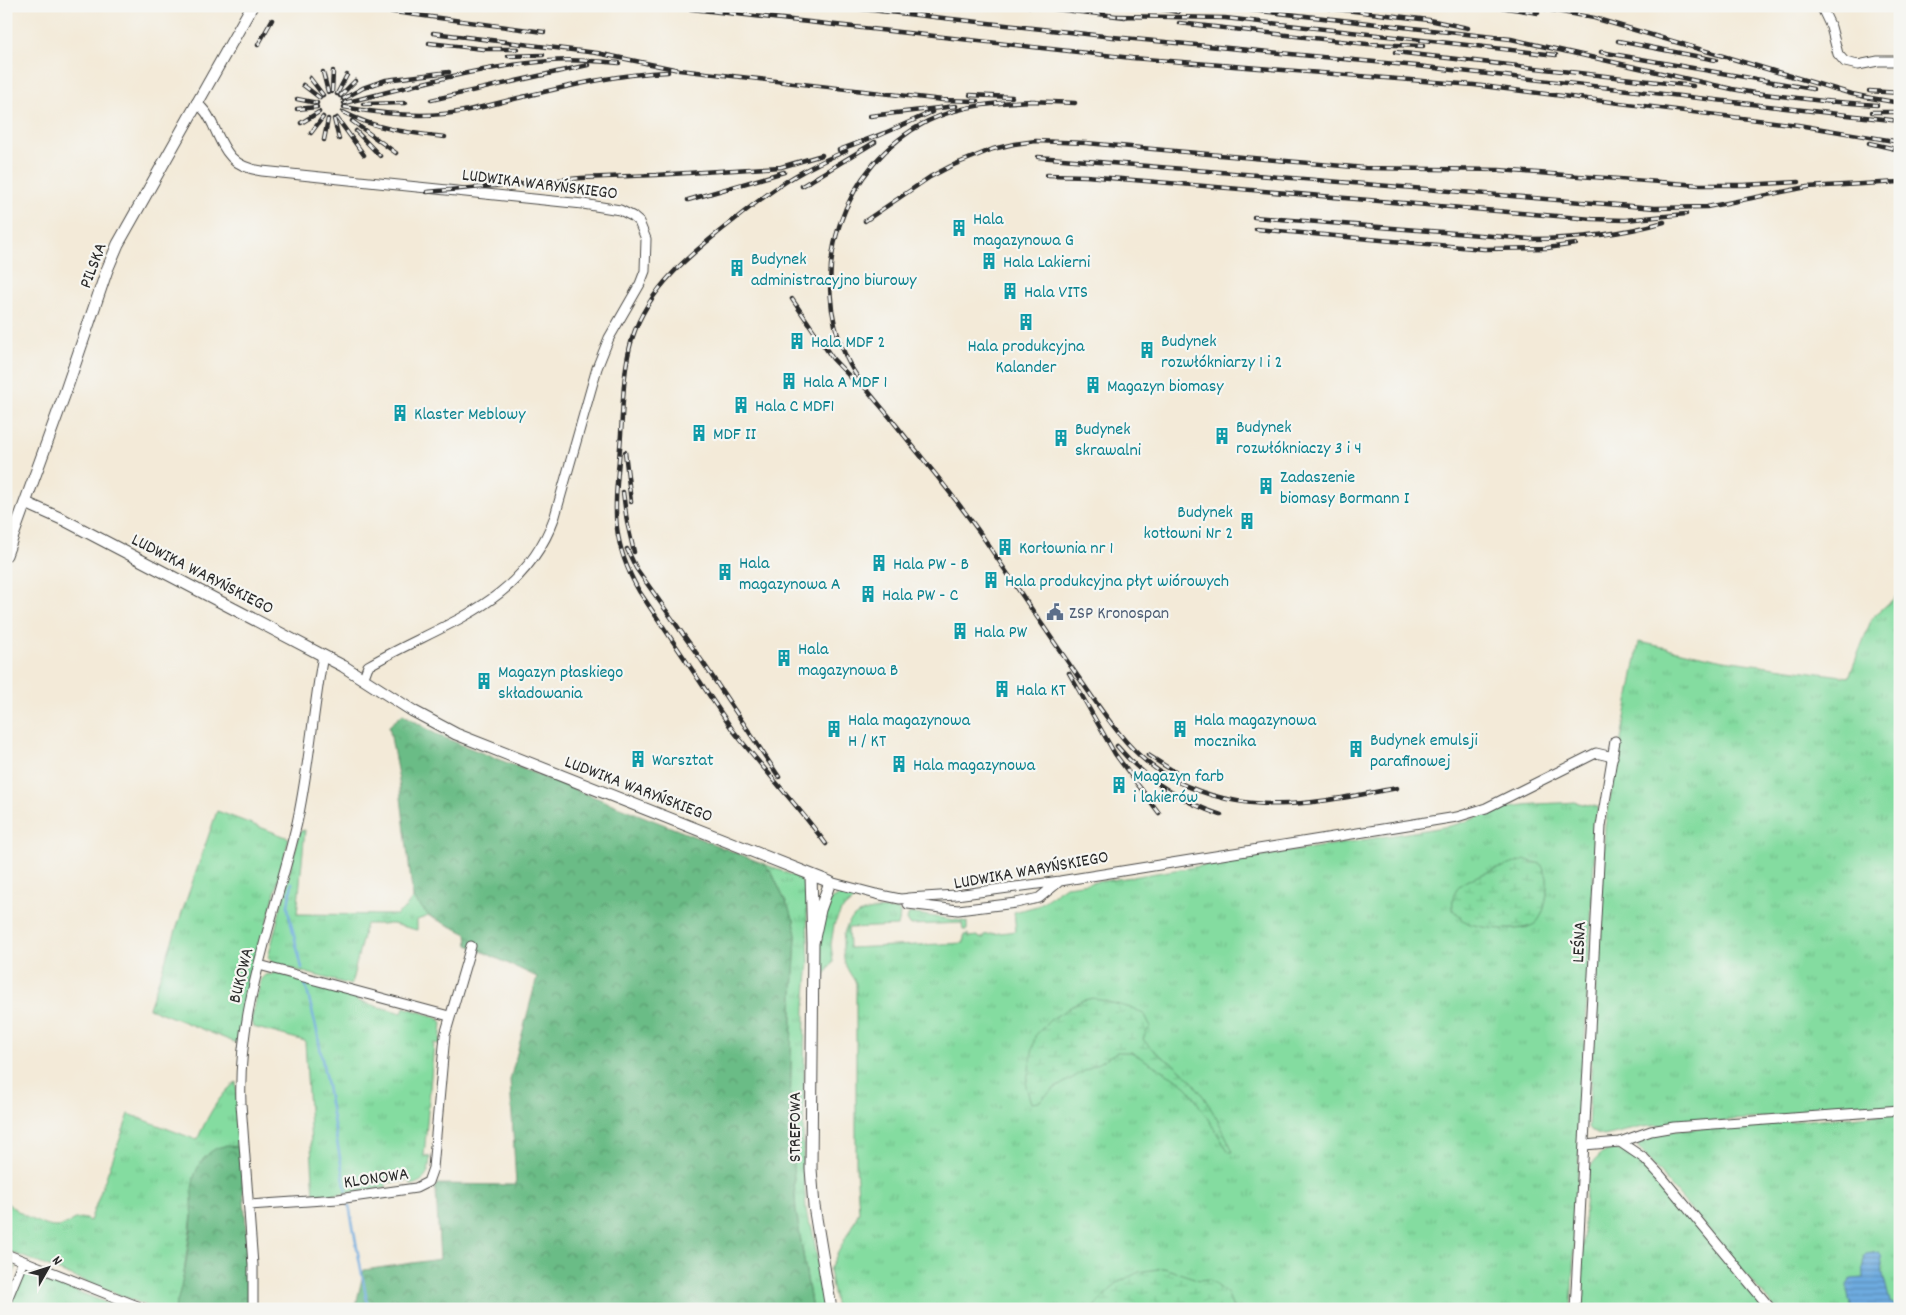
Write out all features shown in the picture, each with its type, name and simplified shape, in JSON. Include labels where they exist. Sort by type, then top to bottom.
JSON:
[{"type":"street","name":"PILSKA","points":[[6,555],[107,270],[118,244],[252,6]]},
{"type":"street","points":[[1821,6],[1831,27],[1838,54],[1845,62],[1858,65],[1878,61],[1900,61]]},
{"type":"street","name":"LUDWIKA WARYŃSKIEGO","points":[[196,103],[204,107],[229,156],[244,167],[262,171],[514,196],[612,208],[632,216],[639,222],[644,234],[645,271],[640,284],[614,328],[599,362],[555,516],[550,530],[536,555],[517,578],[494,599],[468,615],[368,666],[364,677]]},
{"type":"street","name":"LUDWIKA WARYŃSKIEGO","points":[[26,503],[64,520],[364,677],[413,711],[456,734],[811,875],[865,892],[905,900],[978,898],[1022,890],[1031,884],[1060,881],[1457,817],[1486,808],[1517,794],[1596,753],[1612,757]]},
{"type":"street","name":"BUKOWA","points":[[252,1309],[253,1265],[240,1077],[245,1026],[300,808],[323,655]]},
{"type":"street","name":"LEŚNA","points":[[1575,1309],[1601,826],[1615,741]]},
{"type":"street","name":"STREFOWA","points":[[811,875],[813,943],[811,1170],[814,1206],[831,1309]]},
{"type":"street","points":[[905,900],[967,910],[1039,898],[1060,881]]},
{"type":"street","name":"STREFOWA","points":[[813,943],[820,910],[830,882]]},
{"type":"street","name":"KLONOWA","points":[[249,1205],[338,1199],[416,1188],[428,1182],[433,1168],[444,1047],[449,1016],[471,946]]},
{"type":"street","points":[[259,965],[449,1016]]},
{"type":"street","points":[[1584,1145],[1620,1142],[1651,1131],[1674,1127],[1900,1110]]},
{"type":"street","points":[[1620,1142],[1638,1154],[1661,1176],[1771,1309]]},
{"type":"street","points":[[6,1254],[145,1309]]},
{"type":"street","points":[[6,1302],[23,1260]]},
{"type":"green space","points":[[1900,593],[1900,1109],[1673,1124],[1643,1127],[1604,1136],[1597,1134],[1588,1127],[1605,826],[1639,642],[1724,660],[1849,677],[1872,618]]},
{"type":"green space","points":[[403,714],[434,733],[457,743],[762,863],[772,873],[794,920],[796,936],[790,1118],[796,1211],[812,1309],[355,1309],[364,1270],[440,1259],[435,1189],[437,1184],[516,1185],[510,1080],[537,977],[468,945],[467,934],[429,916],[413,898],[399,781],[389,726]]},
{"type":"green space","points":[[1574,802],[1598,807],[1571,1309],[836,1309],[829,1270],[859,1212],[856,1166],[856,983],[846,966],[843,947],[847,925],[859,914],[877,910],[898,910],[900,913],[897,926],[848,928],[849,948],[964,943],[964,935],[968,934],[968,937],[978,936],[979,938],[984,938],[984,935],[1016,931],[1014,912],[1037,906],[1066,886],[1450,826],[1496,811],[1519,806]],"holes":[[[1486,874],[1527,928],[1488,927],[1472,879]]]},
{"type":"green space","points":[[217,811],[289,838],[245,1008],[239,1044],[149,1008]]},
{"type":"green space","points":[[305,830],[297,914],[396,915],[413,898],[429,916],[417,920],[417,930],[393,924],[366,924],[351,985],[274,964],[268,958],[300,831]]},
{"type":"green space","points":[[1526,860],[1541,864],[1547,878],[1547,895],[1544,908],[1536,923],[1513,929],[1483,927],[1466,922],[1453,910],[1454,896],[1460,885],[1482,874]]},
{"type":"green space","points":[[762,863],[801,879],[806,889],[809,962],[805,1007],[803,1165],[806,1209],[808,1221],[812,1228],[826,1309],[812,1309],[796,1211],[790,1118],[796,936],[794,920],[772,873]]},
{"type":"green space","points":[[840,895],[856,898],[841,911],[834,925],[831,945],[833,962],[818,983],[823,923],[829,903]]},
{"type":"green space","points":[[909,913],[967,922],[967,930],[963,930],[962,923],[910,925],[907,920]]},
{"type":"green space","points":[[273,972],[358,995],[357,1001],[402,1013],[404,1007],[439,1018],[442,1023],[440,1044],[434,1043],[424,1156],[430,1157],[430,1163],[424,1179],[411,1185],[410,1180],[386,1183],[386,1188],[314,1197],[305,1041],[253,1027],[251,1021],[261,979],[265,975],[273,974]]},
{"type":"green space","points":[[1093,998],[1135,1009],[1145,1015],[1151,1027],[1143,1039],[1156,1052],[1182,1071],[1197,1087],[1217,1120],[1233,1152],[1229,1152],[1190,1091],[1182,1082],[1131,1052],[1117,1052],[1052,1090],[1039,1102],[1031,1103],[1026,1086],[1035,1036],[1050,1020],[1080,1001]]},
{"type":"green space","points":[[236,1082],[240,1147],[212,1151],[199,1165],[182,1286],[175,1309],[155,1309],[6,1250],[6,1202],[24,1215],[49,1226],[62,1226],[78,1218],[90,1221],[129,1114],[197,1140],[218,1101]]},
{"type":"green space","points":[[1900,1113],[1900,1309],[1775,1309],[1638,1147],[1643,1138],[1666,1131]]},
{"type":"green space","points":[[224,1146],[240,1147],[249,1265],[249,1309],[175,1309],[188,1252],[195,1174],[200,1164],[210,1152]]},
{"type":"green space","points":[[1612,1149],[1631,1155],[1655,1175],[1767,1309],[1579,1309],[1587,1172],[1600,1155]]},
{"type":"green space","points":[[6,1263],[16,1267],[6,1291]]},
{"type":"green space","points":[[1164,1268],[1200,1280],[1209,1279],[1228,1294],[1233,1309],[1092,1309],[1117,1283],[1139,1272]]},
{"type":"green space","points":[[23,1270],[122,1309],[7,1309]]},
{"type":"water","points":[[1879,1252],[1890,1302],[1895,1305],[1895,1309],[1852,1309],[1847,1285],[1851,1279],[1864,1278],[1863,1257],[1866,1254]]},
{"type":"waterway","points":[[292,883],[288,905],[289,915],[302,968]]},
{"type":"waterway","points":[[305,982],[317,1031],[346,1191]]},
{"type":"waterway","points":[[349,1205],[367,1309]]},
{"type":"railway","points":[[349,6],[544,32]]},
{"type":"railway","points":[[665,6],[1132,58],[1474,85],[1798,125],[1900,142]]},
{"type":"railway","points":[[835,6],[1113,37],[1417,66],[1900,121]]},
{"type":"railway","points":[[1029,6],[1125,17]]},
{"type":"railway","points":[[1145,6],[1178,12]]},
{"type":"railway","points":[[1216,6],[1511,39],[1760,94]]},
{"type":"railway","points":[[1312,6],[1429,20],[1468,28]]},
{"type":"railway","points":[[1494,6],[1538,13]]},
{"type":"railway","points":[[1530,6],[1594,18],[1871,98]]},
{"type":"railway","points":[[1118,16],[1225,18],[1556,55]]},
{"type":"railway","points":[[258,45],[272,20]]},
{"type":"railway","points":[[1179,23],[1367,44],[1423,46]]},
{"type":"railway","points":[[433,33],[597,53],[679,70],[943,100],[977,101]]},
{"type":"railway","points":[[1618,41],[1716,60]]},
{"type":"railway","points":[[429,43],[483,49],[518,49]]},
{"type":"railway","points":[[1395,52],[1693,86]]},
{"type":"railway","points":[[1601,52],[1813,89]]},
{"type":"railway","points":[[508,56],[543,55]]},
{"type":"railway","points":[[344,103],[447,77],[498,67],[559,60],[619,63]]},
{"type":"railway","points":[[431,100],[588,65]]},
{"type":"railway","points":[[332,92],[333,71]]},
{"type":"railway","points":[[323,72],[328,92]]},
{"type":"railway","points":[[343,99],[363,88],[386,80],[449,72]]},
{"type":"railway","points":[[344,107],[394,114],[443,114],[471,110],[593,81],[630,75],[668,72]]},
{"type":"railway","points":[[337,94],[347,75]]},
{"type":"railway","points":[[310,78],[323,95]]},
{"type":"railway","points":[[340,96],[355,81]]},
{"type":"railway","points":[[303,85],[320,98]]},
{"type":"railway","points":[[1869,91],[1900,93]]},
{"type":"railway","points":[[1755,93],[1832,102]]},
{"type":"railway","points":[[970,95],[1012,97]]},
{"type":"railway","points":[[1865,97],[1900,103]]},
{"type":"railway","points":[[297,99],[317,103]]},
{"type":"railway","points":[[1030,101],[1075,103]]},
{"type":"railway","points":[[1035,101],[980,105],[954,111],[928,121],[898,140],[873,164],[854,193],[840,224],[832,257],[830,292],[835,326],[851,367],[976,527],[1106,716],[1144,760],[1176,781],[1204,793],[1259,804],[1313,802],[1397,788]]},
{"type":"railway","points":[[1825,101],[1877,105]]},
{"type":"railway","points":[[363,104],[406,103]]},
{"type":"railway","points":[[870,116],[956,106]]},
{"type":"railway","points":[[297,109],[317,107]]},
{"type":"railway","points":[[301,123],[319,112]]},
{"type":"railway","points":[[343,112],[367,123],[405,132],[445,137]]},
{"type":"railway","points":[[878,136],[932,112]]},
{"type":"railway","points":[[1872,112],[1900,112]]},
{"type":"railway","points":[[311,133],[323,117]]},
{"type":"railway","points":[[337,118],[364,155]]},
{"type":"railway","points":[[324,140],[328,119]]},
{"type":"railway","points":[[334,119],[339,139]]},
{"type":"railway","points":[[352,121],[396,153]]},
{"type":"railway","points":[[356,131],[380,156]]},
{"type":"railway","points":[[839,150],[884,133]]},
{"type":"railway","points":[[865,221],[930,177],[951,166],[993,149],[1036,141],[1086,143],[1365,168],[1499,170],[1700,185],[1799,182]]},
{"type":"railway","points":[[802,186],[875,142]]},
{"type":"railway","points":[[1869,143],[1900,150]]},
{"type":"railway","points":[[826,844],[732,729],[639,591],[629,572],[618,538],[616,505],[626,365],[639,320],[649,303],[660,287],[688,258],[756,202],[801,172],[846,151]]},
{"type":"railway","points":[[427,192],[581,178],[781,167],[822,155]]},
{"type":"railway","points":[[1038,157],[1655,208],[1707,207],[1807,187],[1900,182]]},
{"type":"railway","points":[[688,200],[784,172]]},
{"type":"railway","points":[[1047,175],[1086,176],[1592,219],[1625,220],[1686,214]]},
{"type":"railway","points":[[1254,217],[1530,239],[1598,235],[1664,222]]},
{"type":"railway","points":[[1256,229],[1484,249],[1547,248],[1576,244]]},
{"type":"railway","points":[[792,299],[833,359],[856,383]]},
{"type":"railway","points":[[625,452],[631,502]]},
{"type":"railway","points":[[623,492],[634,552]]},
{"type":"railway","points":[[627,549],[636,568],[702,661],[779,777]]},
{"type":"railway","points":[[1069,673],[1115,754],[1159,813]]},
{"type":"railway","points":[[1117,746],[1139,769],[1164,788],[1191,803],[1221,815]]},
{"type":"railway","points":[[1148,755],[1178,774]]},
{"type":"place","name":"Hala magazynowa G","points":[[959,228]]},
{"type":"place","name":"Hala Lakierni","points":[[989,261]]},
{"type":"place","name":"Budynek administracyjno biurowy","points":[[737,268]]},
{"type":"place","name":"Hala VITS","points":[[1010,291]]},
{"type":"place","name":"Hala produkcyjna Kalander","points":[[1026,322]]},
{"type":"place","name":"Hala MDF 2","points":[[797,341]]},
{"type":"place","name":"Budynek rozwłókniarzy 1 i 2","points":[[1147,350]]},
{"type":"place","name":"Hala A MDF 1","points":[[789,381]]},
{"type":"place","name":"Magazyn biomasy","points":[[1093,385]]},
{"type":"place","name":"Hala C MDF1","points":[[741,405]]},
{"type":"place","name":"Klaster Meblowy","points":[[400,413]]},
{"type":"place","name":"MDF II","points":[[699,433]]},
{"type":"place","name":"Budynek rozwłókniaczy 3 i 4","points":[[1222,436]]},
{"type":"place","name":"Budynek skrawalni","points":[[1061,438]]},
{"type":"place","name":"Zadaszenie biomasy Bormann I","points":[[1266,486]]},
{"type":"place","name":"Budynek kotłowni Nr 2","points":[[1247,521]]},
{"type":"place","name":"Korłownia nr 1","points":[[1005,547]]},
{"type":"place","name":"Hala PW - B","points":[[879,563]]},
{"type":"place","name":"Hala magazynowa A","points":[[725,572]]},
{"type":"place","name":"Hala produkcyjna płyt wiórowych","points":[[991,580]]},
{"type":"place","name":"Hala PW - C","points":[[868,594]]},
{"type":"place","name":"ZSP Kronospan","points":[[1055,612]]},
{"type":"place","name":"Hala PW","points":[[960,631]]},
{"type":"place","name":"Hala magazynowa B","points":[[784,658]]},
{"type":"place","name":"Magazyn płaskiego składowania","points":[[484,681]]},
{"type":"place","name":"Hala KT","points":[[1002,689]]},
{"type":"place","name":"Hala magazynowa H / KT","points":[[834,729]]},
{"type":"place","name":"Hala magazynowa mocznika","points":[[1180,729]]},
{"type":"place","name":"Budynek emulsji parafinowej","points":[[1356,749]]},
{"type":"place","name":"Warsztat","points":[[638,759]]},
{"type":"place","name":"Hala magazynowa","points":[[899,764]]},
{"type":"place","name":"Magazyn farb i lakierów","points":[[1119,785]]}]
